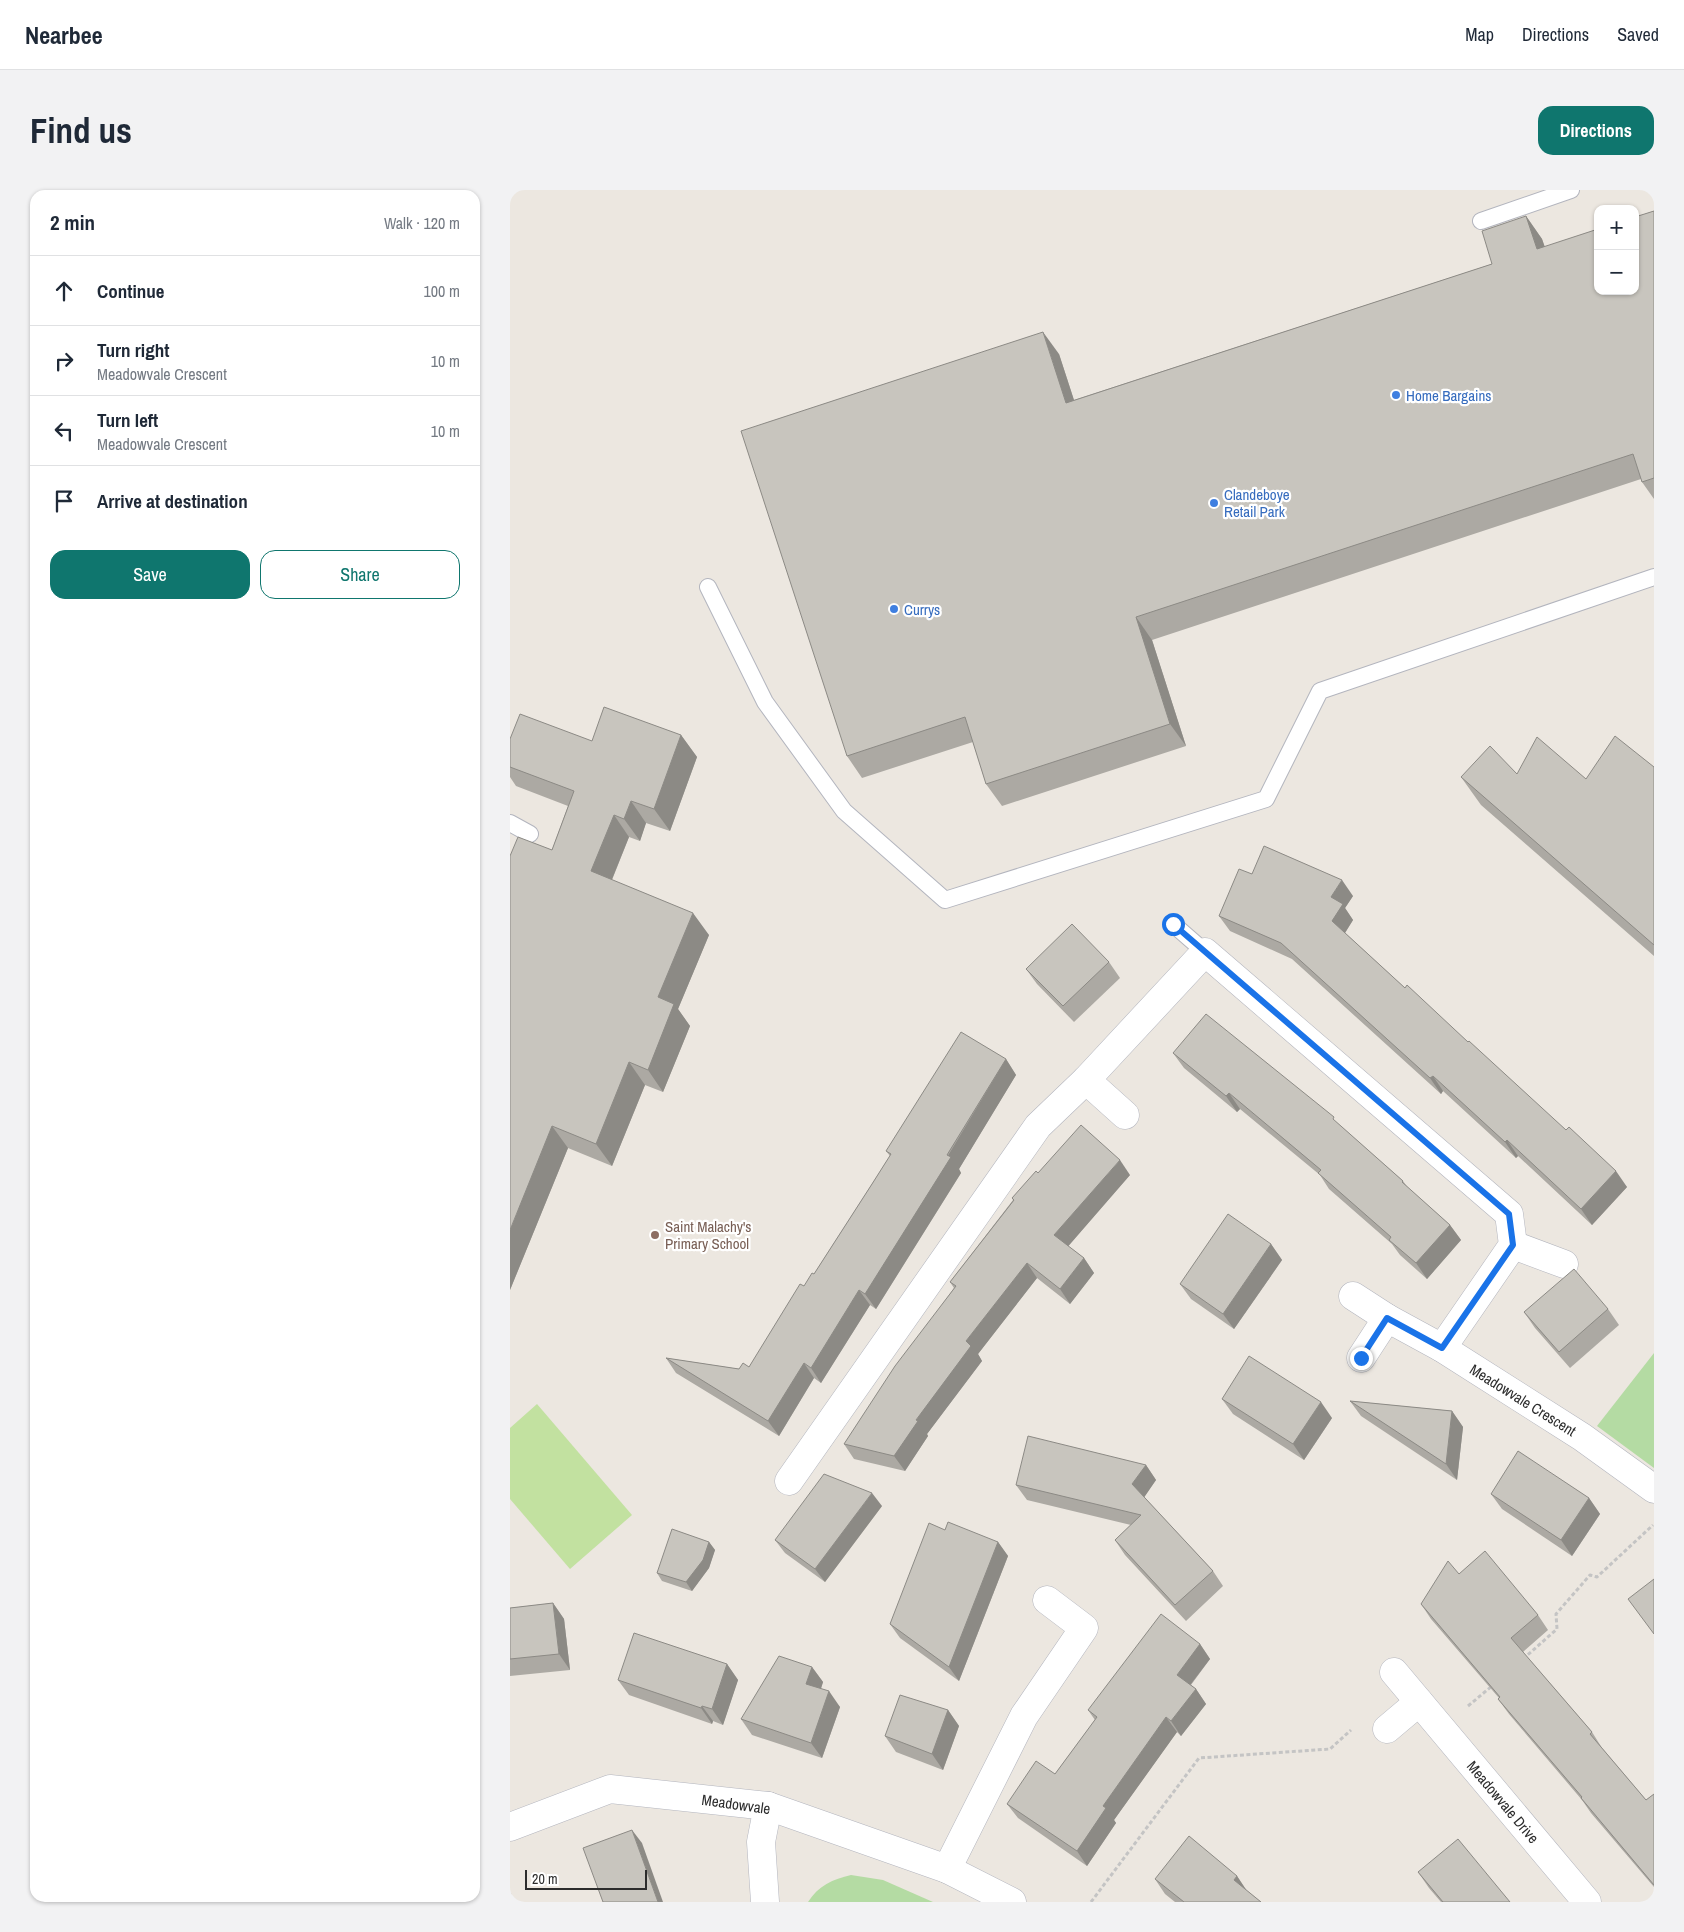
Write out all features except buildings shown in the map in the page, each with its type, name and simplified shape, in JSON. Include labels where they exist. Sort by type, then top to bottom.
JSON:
[{"type":"street","points":[[789,1481],[1038,1126],[1086,1080],[1205,952],[1509,1214],[1513,1245],[1442,1348]]},
{"type":"street","points":[[1086,1080],[1125,1115]]},
{"type":"street","points":[[1513,1245],[1564,1264]]},
{"type":"street","name":"Meadowvale Crescent","points":[[1353,1296],[1387,1318],[1442,1348],[1582,1437],[1654,1489]]},
{"type":"street","points":[[1361,1358],[1387,1318]]},
{"type":"street","points":[[947,1869],[1024,1716],[1084,1628],[1047,1600]]},
{"type":"street","name":"Meadowvale Drive","points":[[1394,1672],[1587,1902]]},
{"type":"street","points":[[1387,1729],[1419,1702]]},
{"type":"street","name":"Meadowvale","points":[[510,1827],[610,1789],[768,1806],[947,1869],[1012,1902]]},
{"type":"street","points":[[765,1902],[761,1842],[768,1806]]},
{"type":"lane","points":[[1481,221],[1571,190]]},
{"type":"lane","points":[[708,587],[765,702],[844,811],[945,900],[1266,799],[1320,691],[1654,577]]},
{"type":"lane","points":[[510,823],[530,834]]},
{"type":"lane","points":[[1173,924],[1205,952]]},
{"type":"path","points":[[1521,1660],[1557,1629],[1556,1614],[1590,1575],[1597,1577],[1654,1524]]},
{"type":"path","points":[[1442,1729],[1492,1686]]},
{"type":"path","points":[[1091,1902],[1199,1758],[1330,1749],[1356,1726],[1387,1729]]},
{"type":"green space","points":[[1654,1353],[1654,1468],[1597,1426]]},
{"type":"green space","points":[[537,1404],[632,1515],[570,1569],[510,1499],[510,1428]]},
{"type":"green space","points":[[851,1875],[883,1880],[933,1902],[808,1902],[826,1884]]},
{"type":"place","name":"Home Bargains","points":[[1396,395]]},
{"type":"place","name":"Clandeboye Retail Park","points":[[1214,503]]},
{"type":"place","name":"Currys","points":[[894,609]]},
{"type":"place","name":"Saint Malachy's Primary School","points":[[655,1235]]},
{"type":"route","points":[[1173,924],[1509,1214],[1513,1245],[1442,1348],[1387,1318],[1361,1358]]}]
